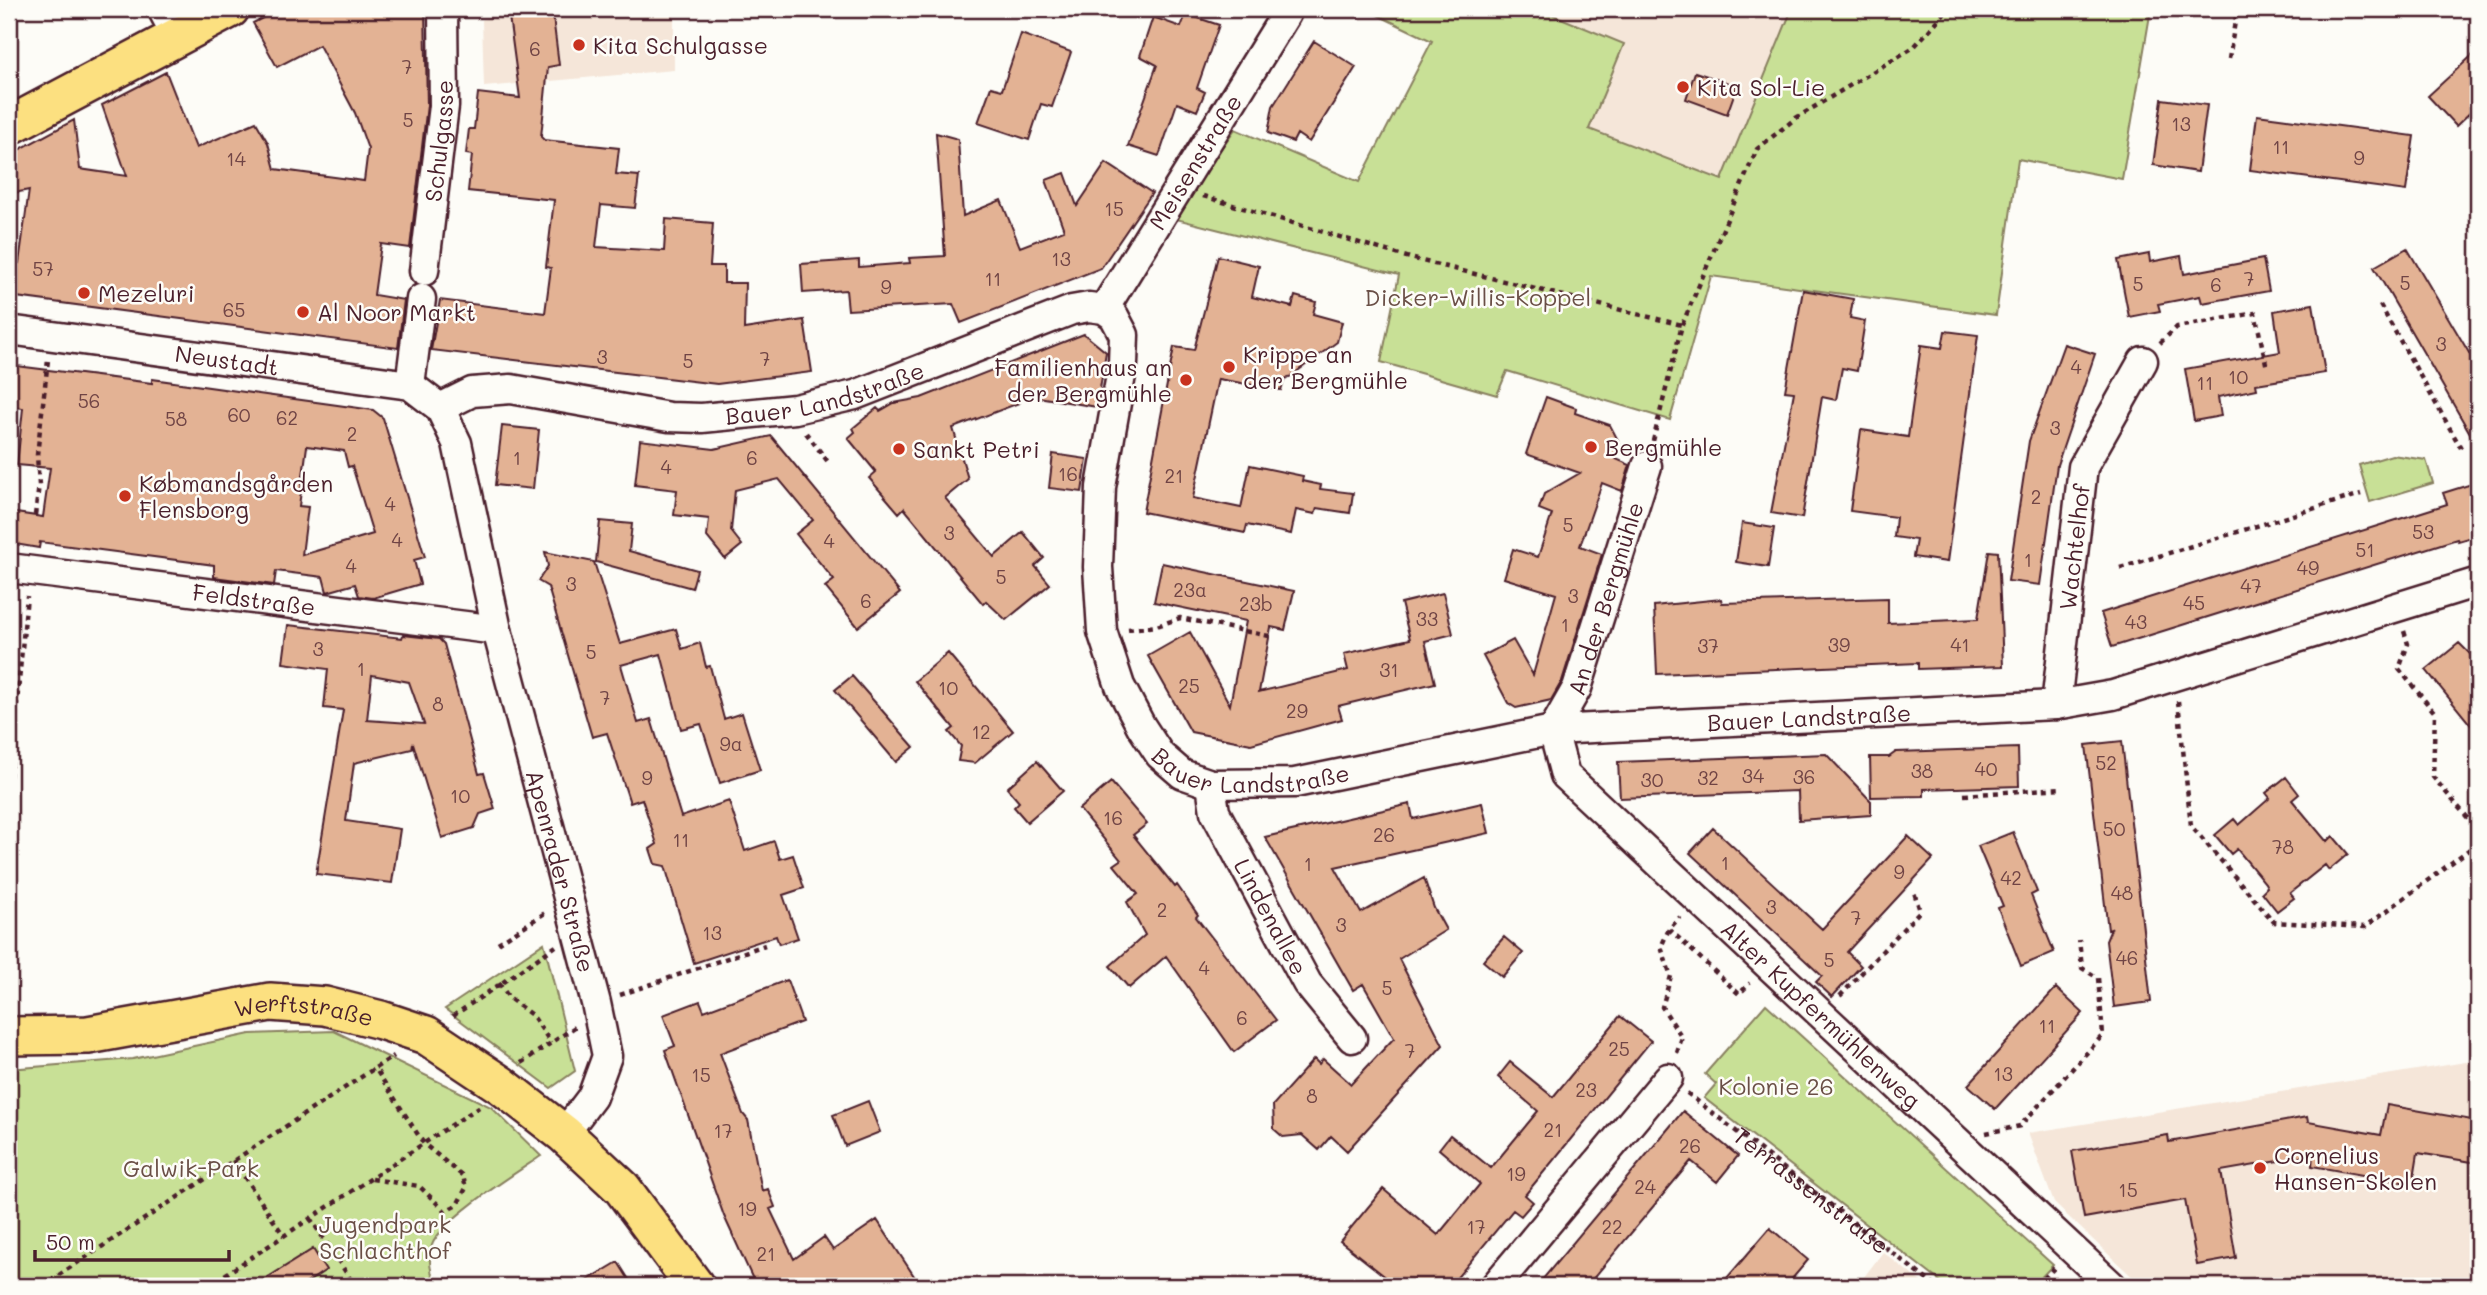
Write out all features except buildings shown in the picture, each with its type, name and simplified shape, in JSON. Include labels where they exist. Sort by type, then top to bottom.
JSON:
[{"type":"main road","points":[[9,125],[170,23],[230,9]]},
{"type":"main road","name":"Werftstraße","points":[[9,1036],[88,1035],[270,1002],[325,1006],[426,1035],[501,1085],[564,1134]]},
{"type":"main road","points":[[564,1134],[622,1188],[695,1286]]},
{"type":"street","name":"Schulgasse","points":[[424,271],[444,106],[443,9]]},
{"type":"street","name":"Meisenstraße","points":[[1104,309],[1286,14]]},
{"type":"street","points":[[410,385],[421,299]]},
{"type":"street","name":"Bauer Landstraße","points":[[440,408],[472,392],[511,389],[669,417],[702,418],[796,410],[855,395],[1072,310],[1089,307],[1104,309],[1114,316],[1124,335],[1123,363],[1101,487],[1098,567],[1102,631],[1119,686],[1160,755],[1182,774],[1211,784],[1295,783],[1553,730],[1766,717],[2056,705],[2113,695],[2478,582]]},
{"type":"street","name":"Neustadt","points":[[9,330],[410,385],[440,408]]},
{"type":"street","name":"Wachtelhof","points":[[2056,705],[2083,467],[2143,361]]},
{"type":"street","name":"Apenrader Straße","points":[[440,408],[457,443],[497,630],[567,900],[578,933],[607,1056],[592,1097],[564,1134]]},
{"type":"street","name":"An der Bergmühle","points":[[1553,730],[1577,688],[1647,466]]},
{"type":"street","name":"Feldstraße","points":[[19,569],[497,630]]},
{"type":"street","name":"Alter Kupfermühlenweg","points":[[1553,730],[1565,775],[2112,1286]]},
{"type":"street","name":"Lindenallee","points":[[1211,784],[1215,811],[1307,983],[1352,1038]]},
{"type":"street","points":[[1495,1286],[1668,1078]]},
{"type":"path","points":[[1647,466],[1682,324],[1757,149],[1796,118],[1914,47],[1948,9]]},
{"type":"path","points":[[2229,59],[2237,9]]},
{"type":"path","points":[[1178,189],[1410,258],[1682,324]]},
{"type":"path","points":[[2381,305],[2461,448]]},
{"type":"path","points":[[2143,361],[2177,327],[2255,313],[2267,368]]},
{"type":"path","points":[[36,515],[39,485],[37,456],[51,335]]},
{"type":"path","points":[[810,442],[829,463]]},
{"type":"path","points":[[2120,568],[2361,494]]},
{"type":"path","points":[[9,787],[19,569]]},
{"type":"path","points":[[1102,631],[1157,626],[1180,618],[1269,636]]},
{"type":"path","points":[[2408,644],[2399,669],[2435,713],[2433,777],[2478,830]]},
{"type":"path","points":[[2176,675],[2191,826],[2274,922],[2365,927],[2478,843]]},
{"type":"path","points":[[1964,795],[2061,788]]},
{"type":"path","points":[[1823,1015],[1920,911],[1913,889]]},
{"type":"path","points":[[498,943],[567,900]]},
{"type":"path","points":[[1668,1078],[1682,1037],[1662,1007],[1671,976],[1661,947],[1669,929],[1739,994]]},
{"type":"path","points":[[42,1286],[578,933]]},
{"type":"path","points":[[1954,1140],[2020,1126],[2104,1035],[2098,978],[2082,968],[2079,940]]},
{"type":"path","points":[[208,1286],[485,1103],[520,1063],[597,1007],[765,945]]},
{"type":"path","points":[[499,983],[509,998],[533,1016],[551,1043]]},
{"type":"path","points":[[372,1180],[419,1186],[445,1211],[457,1205],[466,1182],[463,1176],[424,1144],[375,1068]]},
{"type":"path","name":"Terrassenstraße","points":[[1668,1078],[1935,1286]]},
{"type":"path","points":[[233,1160],[284,1236]]},
{"type":"path","points":[[310,1218],[355,1286]]},
{"type":"shaded area","name":"Kita Schulgasse","points":[[503,9],[674,9],[674,70],[484,87],[482,20]]},
{"type":"shaded area","name":"Kita Sol-Lie","points":[[1539,9],[1792,9],[1722,180],[1589,129],[1624,44]]},
{"type":"shaded area","name":"Cornelius Hansen-Skolen","points":[[2478,1060],[2478,1286],[2142,1286],[2054,1203],[2028,1133]]},
{"type":"shaded area","points":[[1883,1252],[1926,1286],[1857,1286]]},
{"type":"green space","name":"Dicker-Willis-Koppel","points":[[1365,9],[1539,9],[1624,44],[1589,129],[1722,180],[1792,9],[2151,9],[2122,179],[2018,159],[1996,315],[1711,276],[1670,420],[1507,371],[1497,395],[1381,362],[1399,275],[1172,218],[1235,129],[1359,182],[1432,41]]},
{"type":"green space","points":[[2392,455],[2426,460],[2433,483],[2370,502],[2359,465]]},
{"type":"green space","points":[[544,943],[575,1071],[551,1088],[445,1009]]},
{"type":"green space","name":"Kolonie 26","points":[[1766,1004],[2053,1265],[2033,1286],[1946,1286],[1704,1098],[1716,1084],[1705,1074]]},
{"type":"green space","name":"Galwik-Park","points":[[334,1031],[491,1107],[541,1156],[464,1210],[439,1234],[432,1245],[430,1255],[431,1272],[437,1286],[9,1286],[9,1069],[133,1059],[250,1034]]},
{"type":"place","name":"Kita Schulgasse","points":[[579,45]]},
{"type":"place","name":"Kita Sol-Lie","points":[[1683,87]]},
{"type":"place","name":"Mezeluri","points":[[84,293]]},
{"type":"place","name":"Al Noor Markt","points":[[303,312]]},
{"type":"place","name":"Krippe an der Bergmühle","points":[[1229,367]]},
{"type":"place","name":"Familienhaus an der Bergmühle","points":[[1186,380]]},
{"type":"place","name":"Bergmühle","points":[[1591,447]]},
{"type":"place","name":"Sankt Petri","points":[[899,449]]},
{"type":"place","name":"Købmandsgården Flensborg","points":[[125,496]]},
{"type":"place","name":"Cornelius Hansen-Skolen","points":[[2260,1168]]},
{"type":"park label","name":"Jugendpark Schlachthof","points":[[385,1237]]}]
